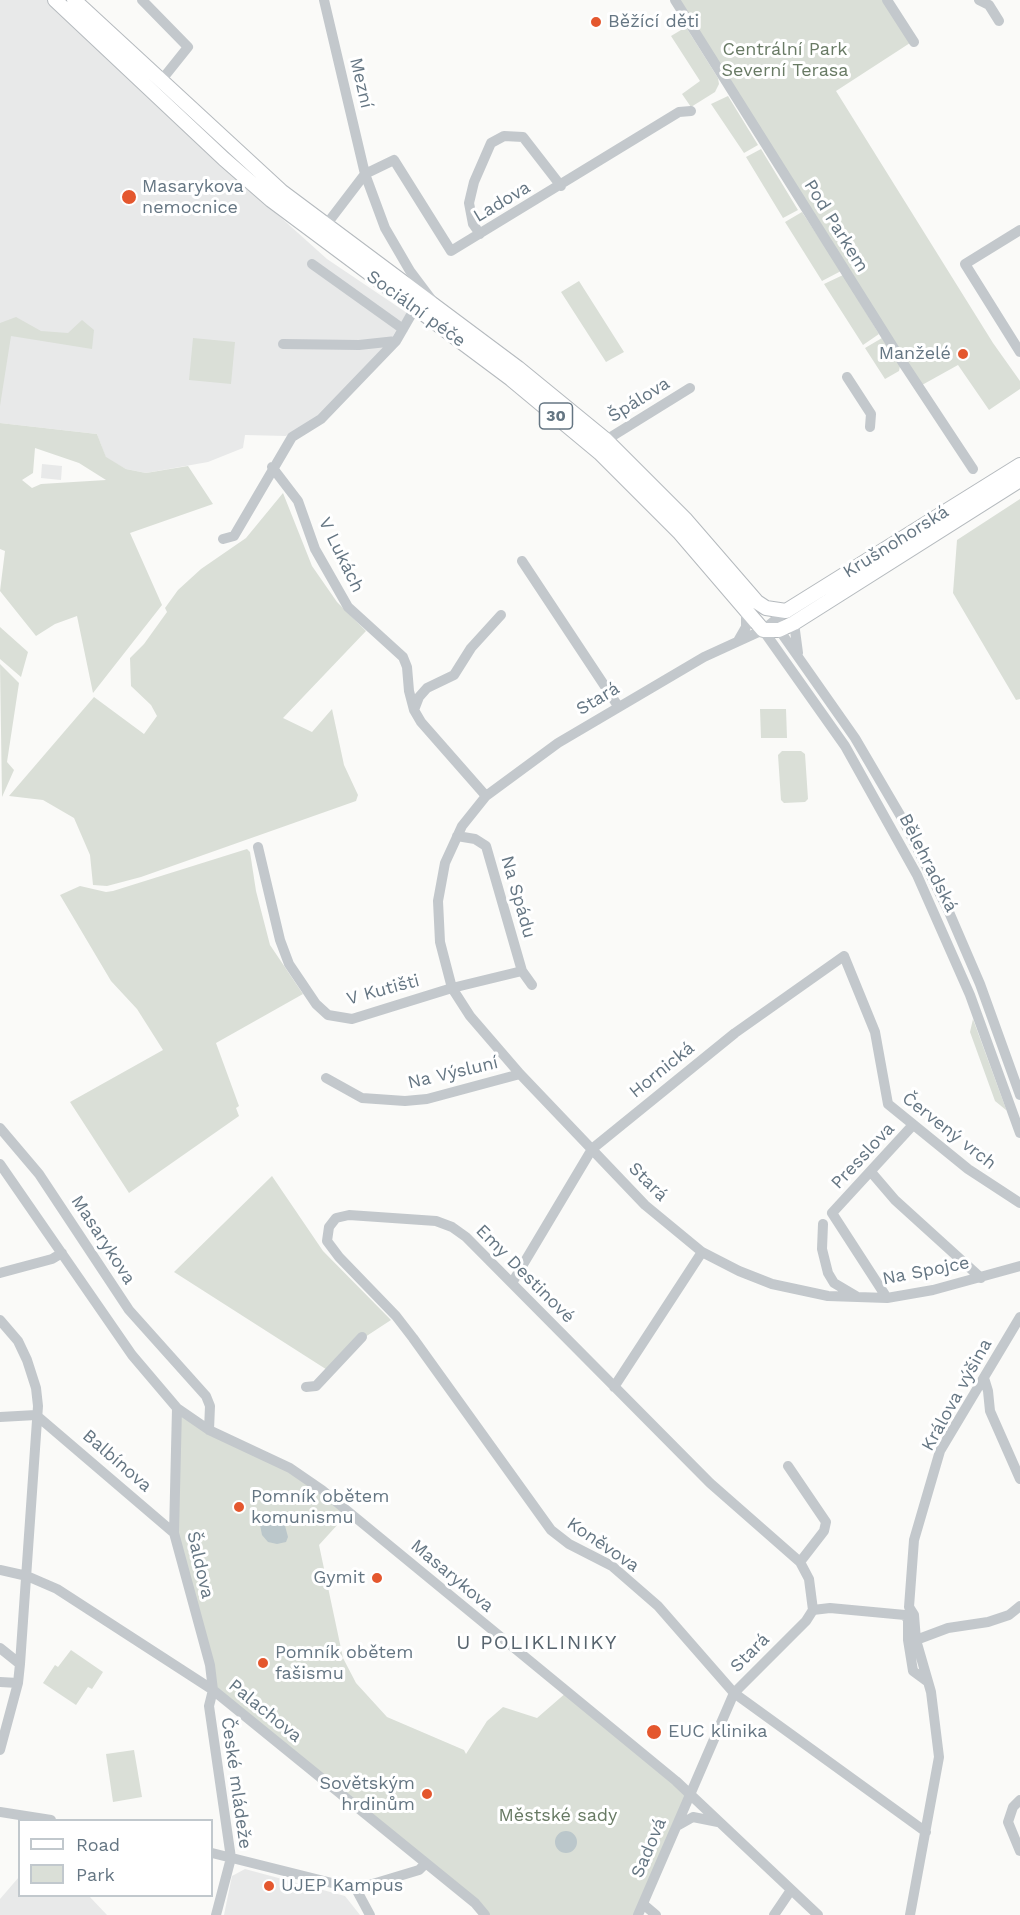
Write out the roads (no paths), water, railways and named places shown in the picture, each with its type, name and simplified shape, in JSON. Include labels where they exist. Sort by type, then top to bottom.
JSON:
[{"type":"main road","name":"Sociální péče","points":[[56,0],[224,159],[322,232],[415,308],[511,379],[600,453],[772,626]]},
{"type":"main road","name":"Sociální péče","points":[[82,3],[160,82],[322,232],[440,311],[518,368],[606,440],[686,520],[752,606]]},
{"type":"main road","name":"Krušnohorská","points":[[786,611],[1020,465]]},
{"type":"main road","name":"Krušnohorská","points":[[772,626],[794,623],[1020,480]]},
{"type":"main road","points":[[752,606],[786,611]]},
{"type":"street","points":[[142,0],[189,47],[160,82]]},
{"type":"street","name":"Mezní","points":[[324,0],[365,174],[386,228],[410,271],[440,311]]},
{"type":"street","name":"Pod Parkem","points":[[675,0],[905,366],[973,469]]},
{"type":"street","points":[[887,0],[914,42]]},
{"type":"street","points":[[979,0],[989,5],[999,21]]},
{"type":"street","name":"Ladova","points":[[365,174],[394,160],[451,251],[679,112],[691,111]]},
{"type":"street","points":[[480,234],[473,224],[469,203],[474,182],[490,143],[504,136],[523,137],[561,186]]},
{"type":"street","points":[[322,232],[365,174]]},
{"type":"street","points":[[1020,230],[965,264],[1020,352]]},
{"type":"street","points":[[312,264],[403,329]]},
{"type":"street","points":[[223,539],[234,536],[272,467],[292,437],[321,419],[396,341],[415,308]]},
{"type":"street","points":[[283,344],[359,345],[396,341]]},
{"type":"street","points":[[847,377],[871,414],[870,428]]},
{"type":"street","name":"Špálova","points":[[606,440],[690,388]]},
{"type":"street","name":"V Lukách","points":[[272,467],[298,501],[315,549],[348,607],[403,657],[407,667],[409,691],[414,710],[486,796]]},
{"type":"street","points":[[522,561],[618,706]]},
{"type":"street","points":[[738,641],[746,627],[752,606]]},
{"type":"street","name":"Krušnohorská","points":[[772,626],[786,611]]},
{"type":"street","points":[[414,710],[419,697],[427,688],[454,675],[471,648],[501,615]]},
{"type":"street","name":"Bělehradská","points":[[794,623],[799,656]]},
{"type":"street","name":"Bělehradská","points":[[772,626],[776,647],[850,756],[917,875],[959,968],[1020,1133]]},
{"type":"street","name":"Bělehradská","points":[[772,626],[799,656],[881,781],[930,871],[980,984],[1020,1095]]},
{"type":"street","name":"Stará","points":[[702,1252],[645,1205],[520,1074],[470,1016],[452,988],[440,942],[438,901],[445,863],[457,836],[486,796],[558,743],[618,706],[738,641],[772,626]]},
{"type":"street","points":[[738,641],[758,640],[776,647]]},
{"type":"street","name":"Na Spádu","points":[[457,836],[475,839],[486,846],[522,971],[532,985]]},
{"type":"street","name":"V Kutišti","points":[[258,847],[280,940],[286,956],[316,1004],[328,1015],[352,1019],[452,988],[522,971]]},
{"type":"street","name":"Hornická","points":[[512,1283],[592,1149],[735,1033],[844,956],[861,1000]]},
{"type":"street","name":"Červený vrch","points":[[861,1000],[875,1032],[888,1104],[912,1126],[968,1169],[1020,1203]]},
{"type":"street","name":"Na Výsluní","points":[[326,1078],[362,1098],[405,1101],[427,1099],[520,1074]]},
{"type":"street","name":"Presslova","points":[[887,1298],[832,1213],[912,1126]]},
{"type":"street","name":"Masarykova","points":[[0,1128],[39,1174],[129,1310],[206,1396],[210,1406],[209,1430]]},
{"type":"street","name":"Masarykova","points":[[0,1164],[132,1355],[177,1408],[209,1430],[290,1468],[322,1490],[690,1794],[818,1915]]},
{"type":"street","points":[[870,1172],[895,1200],[981,1278]]},
{"type":"street","name":"Emy Destinové","points":[[329,1227],[336,1218],[350,1215],[436,1221],[452,1227],[466,1237],[614,1387]]},
{"type":"street","points":[[824,1224],[822,1249],[828,1273],[834,1283],[858,1297]]},
{"type":"street","name":"Koněvova","points":[[329,1227],[327,1240],[339,1257],[409,1333],[551,1530],[569,1544],[612,1566],[658,1606],[734,1693],[926,1832]]},
{"type":"street","points":[[702,1252],[614,1387],[710,1483],[800,1562],[809,1579],[813,1610],[831,1608],[905,1615],[908,1620],[908,1640],[914,1671],[928,1682]]},
{"type":"street","name":"Na Spojce","points":[[702,1252],[772,1284],[828,1296],[887,1298],[981,1278],[1020,1266]]},
{"type":"street","points":[[0,1273],[52,1259],[62,1254]]},
{"type":"street","name":"Králova výšina","points":[[910,1915],[939,1757],[928,1682],[916,1640],[914,1615],[909,1607],[914,1540],[940,1451],[1020,1317]]},
{"type":"street","points":[[0,1320],[18,1341],[36,1388],[27,1576],[20,1664],[18,1683],[0,1750]]},
{"type":"street","points":[[306,1387],[316,1386],[362,1337]]},
{"type":"street","points":[[984,1378],[990,1411],[1020,1479]]},
{"type":"street","name":"Šaldova","points":[[177,1408],[174,1533],[210,1665],[213,1690]]},
{"type":"street","points":[[0,1417],[36,1415]]},
{"type":"street","name":"Balbínova","points":[[36,1415],[174,1533]]},
{"type":"street","points":[[788,1466],[826,1522],[824,1531],[800,1562]]},
{"type":"street","name":"Palachova","points":[[0,1570],[27,1576],[57,1588],[213,1690],[475,1903],[485,1915]]},
{"type":"street","points":[[916,1640],[948,1628],[988,1622],[1009,1616],[1020,1606]]},
{"type":"street","name":"Stará","points":[[690,1794],[734,1693],[806,1621],[813,1610]]},
{"type":"street","points":[[0,1648],[20,1664]]},
{"type":"street","points":[[0,1682],[18,1683]]},
{"type":"street","name":"České mládeže","points":[[213,1690],[209,1706],[231,1858],[216,1915]]},
{"type":"street","name":"Sadová","points":[[638,1915],[690,1794]]},
{"type":"street","points":[[1020,1800],[1013,1807],[1008,1822],[1020,1851]]},
{"type":"street","points":[[0,1812],[40,1819]]},
{"type":"street","points":[[675,1828],[683,1821],[693,1817],[721,1823]]},
{"type":"street","points":[[213,1853],[356,1889],[419,1869],[426,1863]]},
{"type":"street","points":[[356,1889],[370,1915]]},
{"type":"street","points":[[774,1915],[791,1890]]},
{"type":"street","points":[[643,1904],[656,1915]]},
{"type":"place","name":"Běžící děti","points":[[596,22]]},
{"type":"place","name":"Masarykova nemocnice","points":[[129,197]]},
{"type":"place","name":"Manželé","points":[[963,354]]},
{"type":"place","name":"Pomník obětem komunismu","points":[[239,1507]]},
{"type":"place","name":"Gymit","points":[[377,1578]]},
{"type":"place","name":"Pomník obětem fašismu","points":[[263,1663]]},
{"type":"place","name":"EUC klinika","points":[[654,1732]]},
{"type":"place","name":"Sovětským hrdinům","points":[[427,1794]]},
{"type":"place","name":"UJEP Kampus","points":[[269,1886]]},
{"type":"district","name":"U POLIKLINIKY","points":[[537,1643]]},
{"type":"park label","name":"Centrální Park Severní Terasa","points":[[785,60]]},
{"type":"park label","name":"Městské sady","points":[[558,1816]]}]
